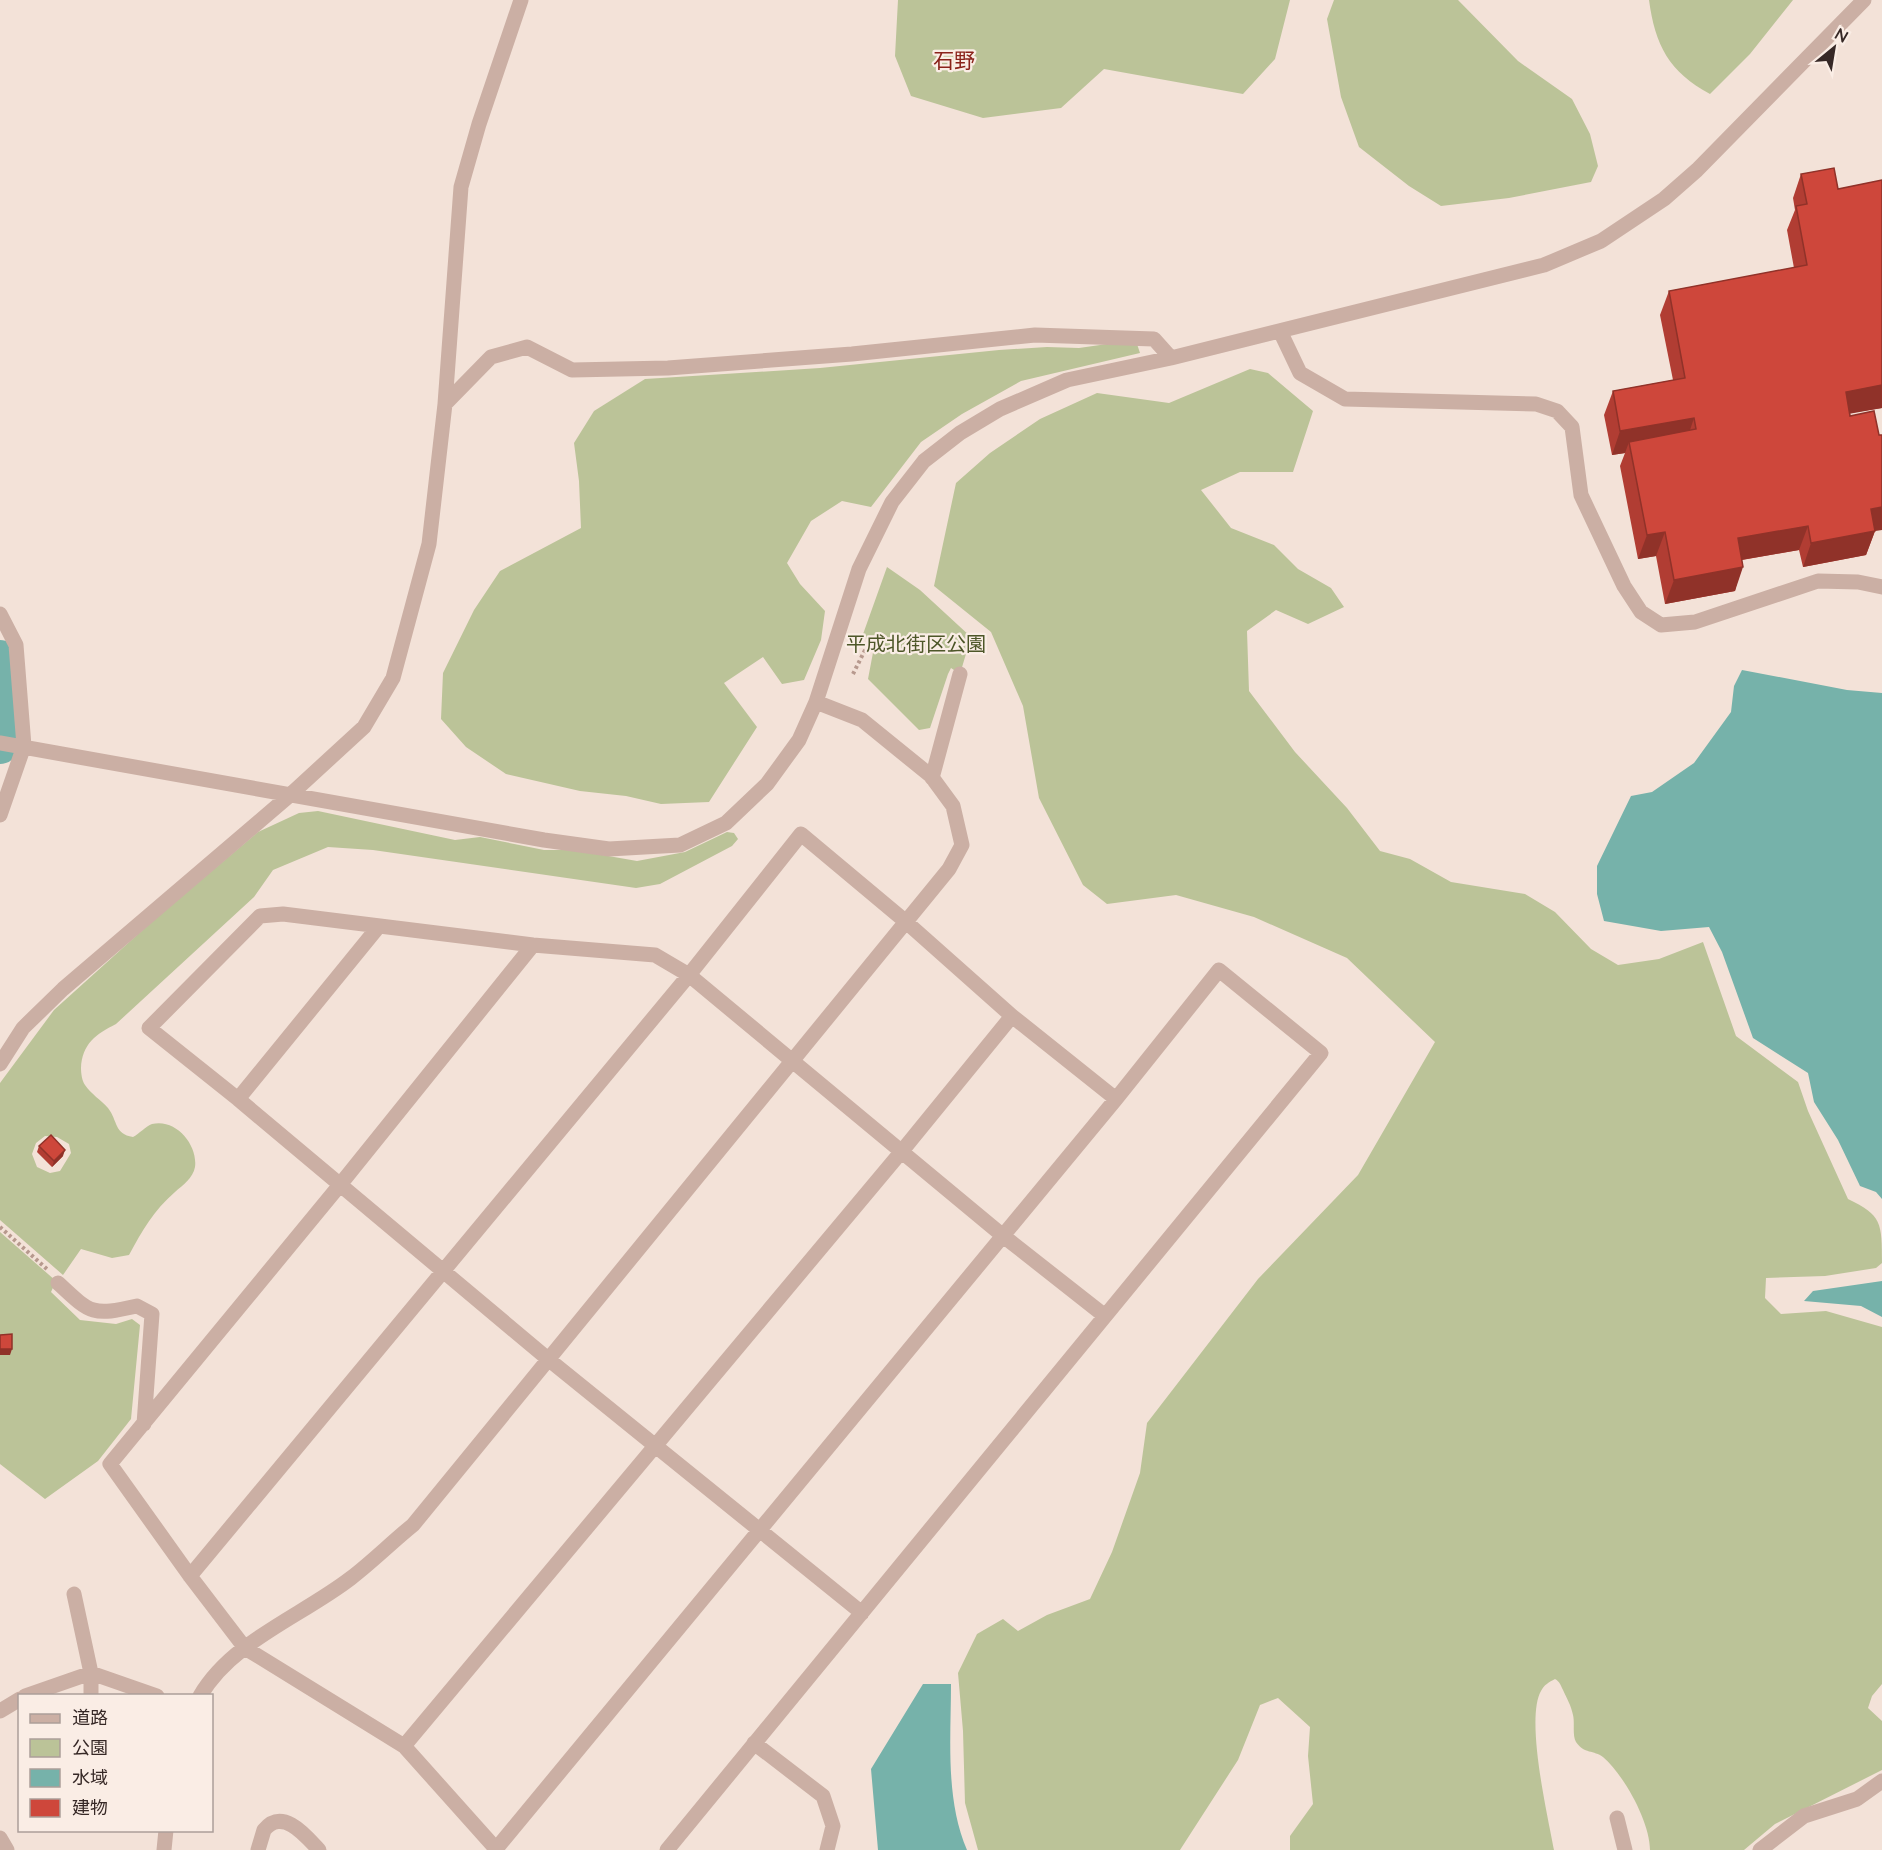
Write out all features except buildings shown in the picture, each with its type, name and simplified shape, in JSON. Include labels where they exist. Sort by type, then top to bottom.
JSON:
[{"type":"street","points":[[0,1064],[23,1028],[63,989],[290,795],[364,727],[393,678],[429,544],[445,404],[461,187],[478,124],[521,0]]},
{"type":"street","points":[[13,745],[609,849],[680,845],[726,823],[767,784],[798,740],[816,702],[859,568],[891,502],[924,461],[960,433],[1000,410],[1067,380],[1171,358],[1544,265],[1601,241],[1664,199],[1697,170],[1864,0]]},
{"type":"street","points":[[1280,331],[1300,373],[1345,399],[1536,404],[1557,411],[1572,427],[1581,495],[1624,586],[1641,612],[1661,625],[1695,622],[1818,581],[1858,582],[1882,587]]},
{"type":"street","points":[[445,404],[491,357],[527,347],[572,369],[691,366],[1035,335],[1154,339],[1171,358]]},
{"type":"street","points":[[0,614],[16,645],[13,745],[0,815]]},
{"type":"street","points":[[932,778],[960,674]]},
{"type":"street","points":[[201,1694],[211,1676],[245,1648],[350,1579],[413,1524],[791,1060],[950,869],[962,845],[953,806],[932,778],[862,720],[816,702]]},
{"type":"street","points":[[190,1576],[689,975],[801,834],[905,921],[1012,1016],[1116,1099]]},
{"type":"street","points":[[862,1613],[548,1359],[238,1099],[149,1028],[260,916],[283,914],[533,945],[654,955],[689,975],[1002,1235],[1105,1316]]},
{"type":"street","points":[[238,1099],[379,926]]},
{"type":"street","points":[[533,945],[339,1186],[110,1464],[245,1648],[404,1746],[496,1850],[1116,1099],[1219,970],[1321,1053],[668,1850]]},
{"type":"street","points":[[404,1746],[902,1151],[1012,1016]]},
{"type":"street","points":[[58,1283],[85,1309],[115,1313],[137,1306],[152,1314],[144,1424]]},
{"type":"street","points":[[74,1594],[91,1674],[91,1694]]},
{"type":"street","points":[[29,1694],[91,1674],[154,1694]]},
{"type":"street","points":[[0,1711],[18,1700]]},
{"type":"street","points":[[754,1743],[823,1796],[832,1826],[827,1850]]},
{"type":"street","points":[[1760,1850],[1804,1816],[1857,1799],[1882,1781]]},
{"type":"street","points":[[1617,1818],[1625,1850]]},
{"type":"street","points":[[258,1850],[264,1830],[277,1823],[294,1824],[319,1850]]},
{"type":"street","points":[[164,1850],[166,1832]]},
{"type":"street","points":[[0,1838],[7,1850]]},
{"type":"path","points":[[853,674],[869,642]]},
{"type":"path","points":[[0,1227],[58,1280],[58,1283]]},
{"type":"green space","points":[[898,0],[1290,0],[1275,59],[1243,94],[1104,69],[1061,108],[983,118],[911,96],[895,56]]},
{"type":"green space","points":[[1334,0],[1458,0],[1518,61],[1572,99],[1590,134],[1598,166],[1591,182],[1509,198],[1441,206],[1409,186],[1359,147],[1341,97],[1327,19]]},
{"type":"green space","points":[[1649,0],[1793,0],[1750,54],[1710,94],[1684,76],[1666,56],[1655,31]]},
{"type":"green space","points":[[1107,344],[1137,344],[1140,353],[1021,381],[962,414],[921,442],[871,507],[842,501],[811,521],[787,563],[800,584],[825,611],[821,640],[804,680],[782,684],[763,657],[724,683],[757,727],[709,802],[661,804],[626,796],[580,791],[506,774],[466,747],[441,719],[443,673],[474,610],[500,571],[581,528],[579,481],[574,443],[594,411],[645,379],[820,368],[999,350],[1079,348]]},
{"type":"green space","points":[[1250,369],[1268,373],[1313,411],[1293,472],[1240,472],[1201,490],[1231,528],[1274,545],[1298,569],[1331,588],[1344,607],[1308,624],[1276,610],[1247,631],[1249,691],[1295,752],[1347,808],[1380,851],[1410,859],[1451,882],[1525,894],[1555,912],[1591,949],[1618,965],[1659,959],[1703,942],[1736,1036],[1798,1082],[1808,1111],[1848,1199],[1868,1210],[1878,1222],[1882,1263],[1876,1268],[1825,1276],[1766,1278],[1765,1298],[1781,1314],[1826,1311],[1882,1327],[1882,1684],[1872,1696],[1868,1708],[1882,1721],[1882,1770],[1775,1824],[1744,1850],[1650,1850],[1641,1813],[1619,1775],[1603,1757],[1582,1748],[1576,1742],[1571,1708],[1560,1683],[1555,1679],[1541,1691],[1535,1723],[1539,1769],[1554,1850],[1290,1850],[1290,1836],[1313,1804],[1308,1756],[1310,1727],[1278,1698],[1260,1705],[1238,1760],[1180,1850],[978,1850],[965,1803],[963,1731],[958,1673],[977,1634],[1003,1619],[1018,1631],[1047,1615],[1090,1599],[1112,1552],[1140,1473],[1147,1423],[1258,1279],[1358,1175],[1435,1042],[1347,958],[1254,917],[1176,895],[1107,904],[1083,885],[1039,798],[1023,706],[991,632],[934,586],[956,483],[990,453],[1040,419],[1097,393],[1169,403]]},
{"type":"green space","name":"平成北街区公園","points":[[887,567],[920,590],[971,637],[960,674],[951,668],[948,674],[930,728],[919,730],[868,679],[875,642],[862,637]]},
{"type":"green space","points":[[318,811],[455,840],[480,837],[544,850],[574,850],[637,861],[685,852],[727,832],[734,833],[738,839],[732,846],[660,884],[636,888],[373,850],[328,847],[273,870],[254,897],[116,1024],[96,1036],[87,1046],[82,1060],[83,1081],[108,1108],[119,1130],[133,1137],[152,1124],[169,1125],[177,1129],[189,1142],[193,1150],[195,1167],[187,1181],[155,1214],[129,1255],[112,1258],[81,1249],[63,1275],[0,1220],[0,1083],[54,1010],[157,917],[258,832],[299,813]],"holes":[[[45,1136],[57,1137],[69,1144],[71,1153],[60,1171],[50,1173],[37,1167],[32,1154],[36,1143]]]},
{"type":"green space","points":[[0,1232],[56,1281],[51,1292],[80,1320],[116,1324],[132,1319],[140,1325],[131,1419],[98,1461],[45,1499],[0,1464]]},
{"type":"water","points":[[1742,670],[1847,690],[1882,693],[1882,1199],[1876,1192],[1860,1186],[1838,1140],[1814,1102],[1808,1073],[1753,1038],[1722,952],[1709,927],[1661,931],[1604,921],[1597,894],[1597,866],[1631,796],[1652,792],[1694,763],[1731,712],[1734,686]]},
{"type":"water","points":[[1882,1281],[1882,1317],[1861,1306],[1804,1301],[1813,1291]]},
{"type":"water","points":[[923,1684],[951,1684],[952,1789],[955,1810],[967,1850],[878,1850],[871,1769]]},
{"type":"waterway","points":[[0,659],[4,696],[0,745]]},
{"type":"district","name":"石野","points":[[954,61]]}]
